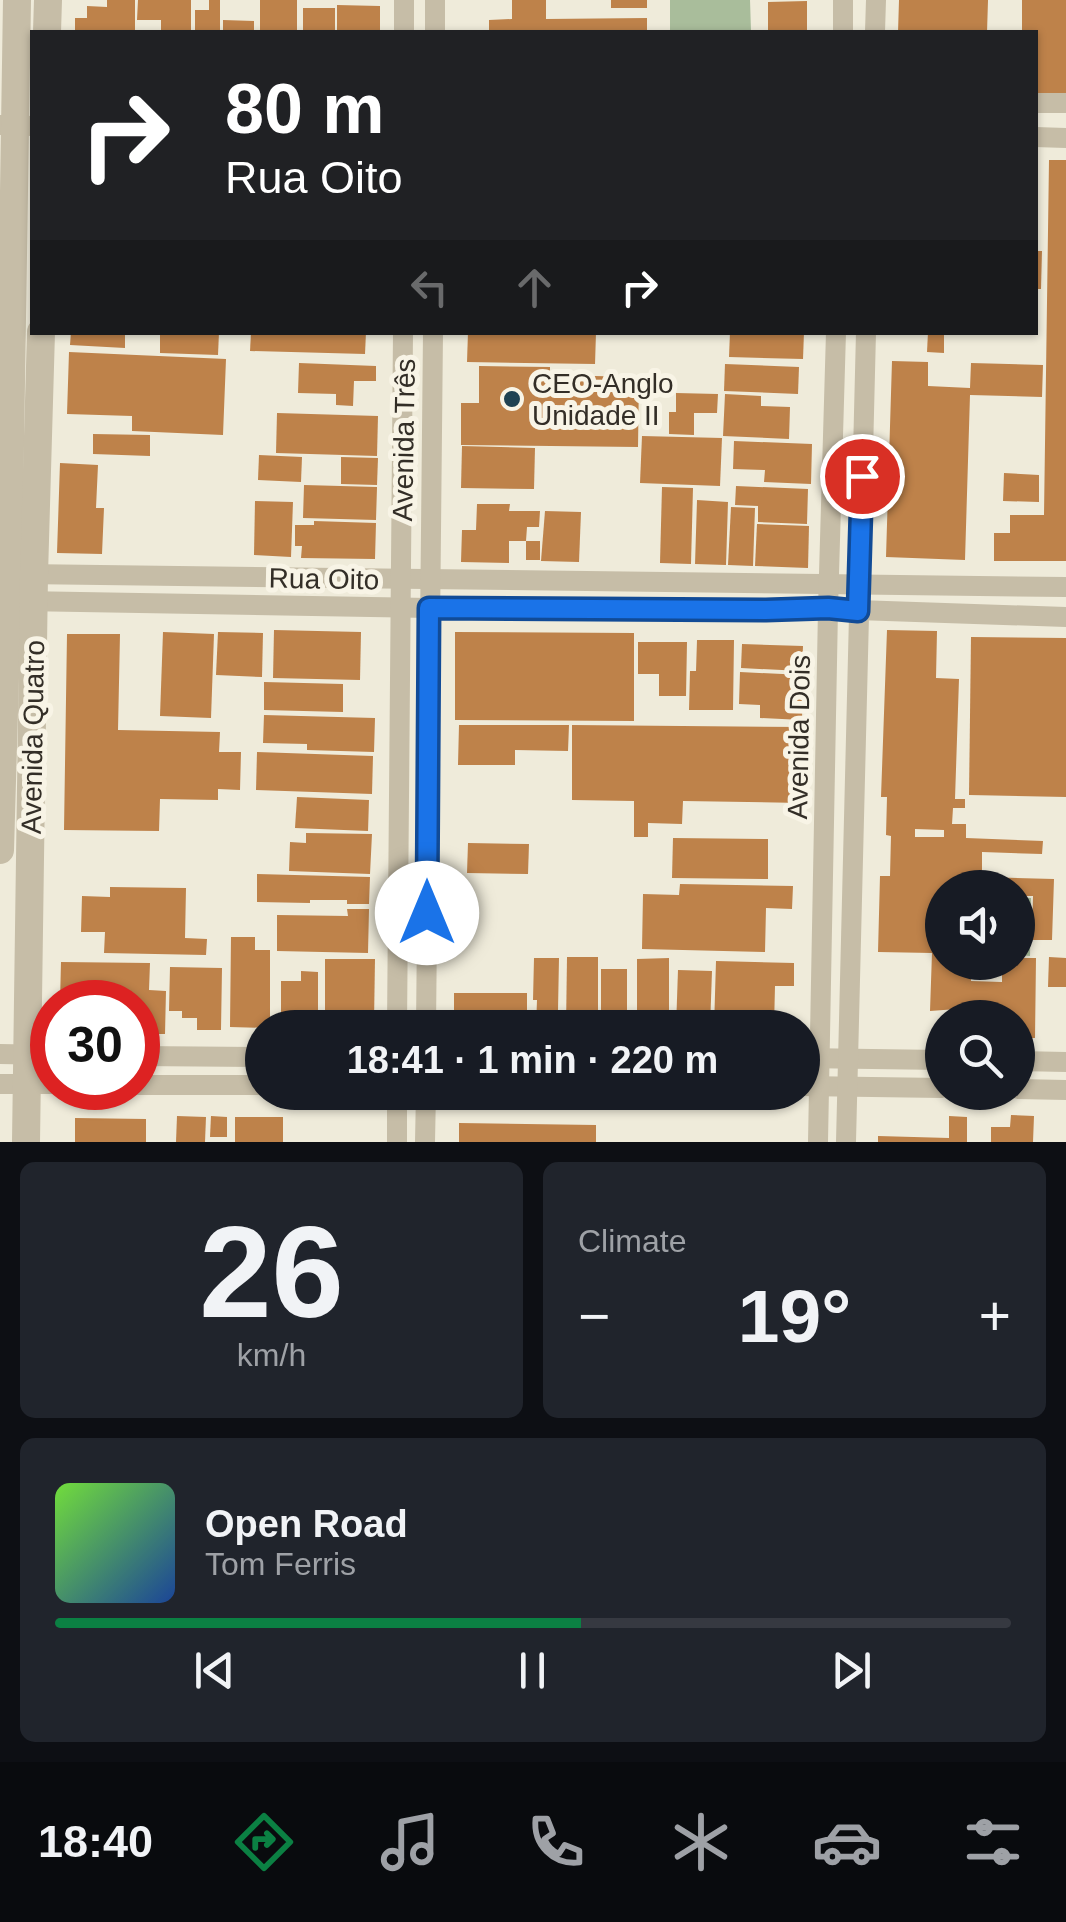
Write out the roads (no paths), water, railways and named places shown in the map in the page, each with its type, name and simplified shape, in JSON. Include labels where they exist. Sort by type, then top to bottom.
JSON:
[{"type":"street","name":"Avenida Quatro","points":[[17,0],[14,588],[26,1142]]},
{"type":"street","points":[[48,0],[48,30]]},
{"type":"street","points":[[404,0],[404,30]]},
{"type":"street","points":[[435,30],[436,0]]},
{"type":"street","points":[[842,30],[843,0]]},
{"type":"street","points":[[875,30],[876,0]]},
{"type":"street","points":[[1038,103],[1066,103]]},
{"type":"street","points":[[1038,137],[1066,138]]},
{"type":"street","name":"Avenida Quatro","points":[[0,850],[14,588],[41,335]]},
{"type":"street","name":"Avenida Três","points":[[397,1010],[403,335]]},
{"type":"street","name":"Avenida Três","points":[[426,1010],[433,335]]},
{"type":"street","name":"Avenida Dois","points":[[814,1010],[836,335]]},
{"type":"street","name":"Avenida Dois","points":[[846,1142],[866,335]]},
{"type":"street","name":"Rua Oito","points":[[14,588],[402,579],[1066,587]]},
{"type":"street","name":"Rua Oito","points":[[14,588],[402,608],[828,608],[1066,617]]},
{"type":"street","points":[[160,1056],[245,1057]]},
{"type":"street","points":[[820,1058],[925,1060]]},
{"type":"street","points":[[1035,1061],[1066,1062]]},
{"type":"street","points":[[160,1085],[245,1086]]},
{"type":"street","points":[[820,1086],[925,1088]]},
{"type":"street","points":[[1035,1089],[1066,1090]]},
{"type":"street","points":[[397,1110],[397,1142]]},
{"type":"street","points":[[425,1142],[426,1110]]},
{"type":"street","name":"Avenida Dois","points":[[814,1110],[818,1142]]},
{"type":"place","name":"CEO-Anglo Unidade II","points":[[512,399]]}]
